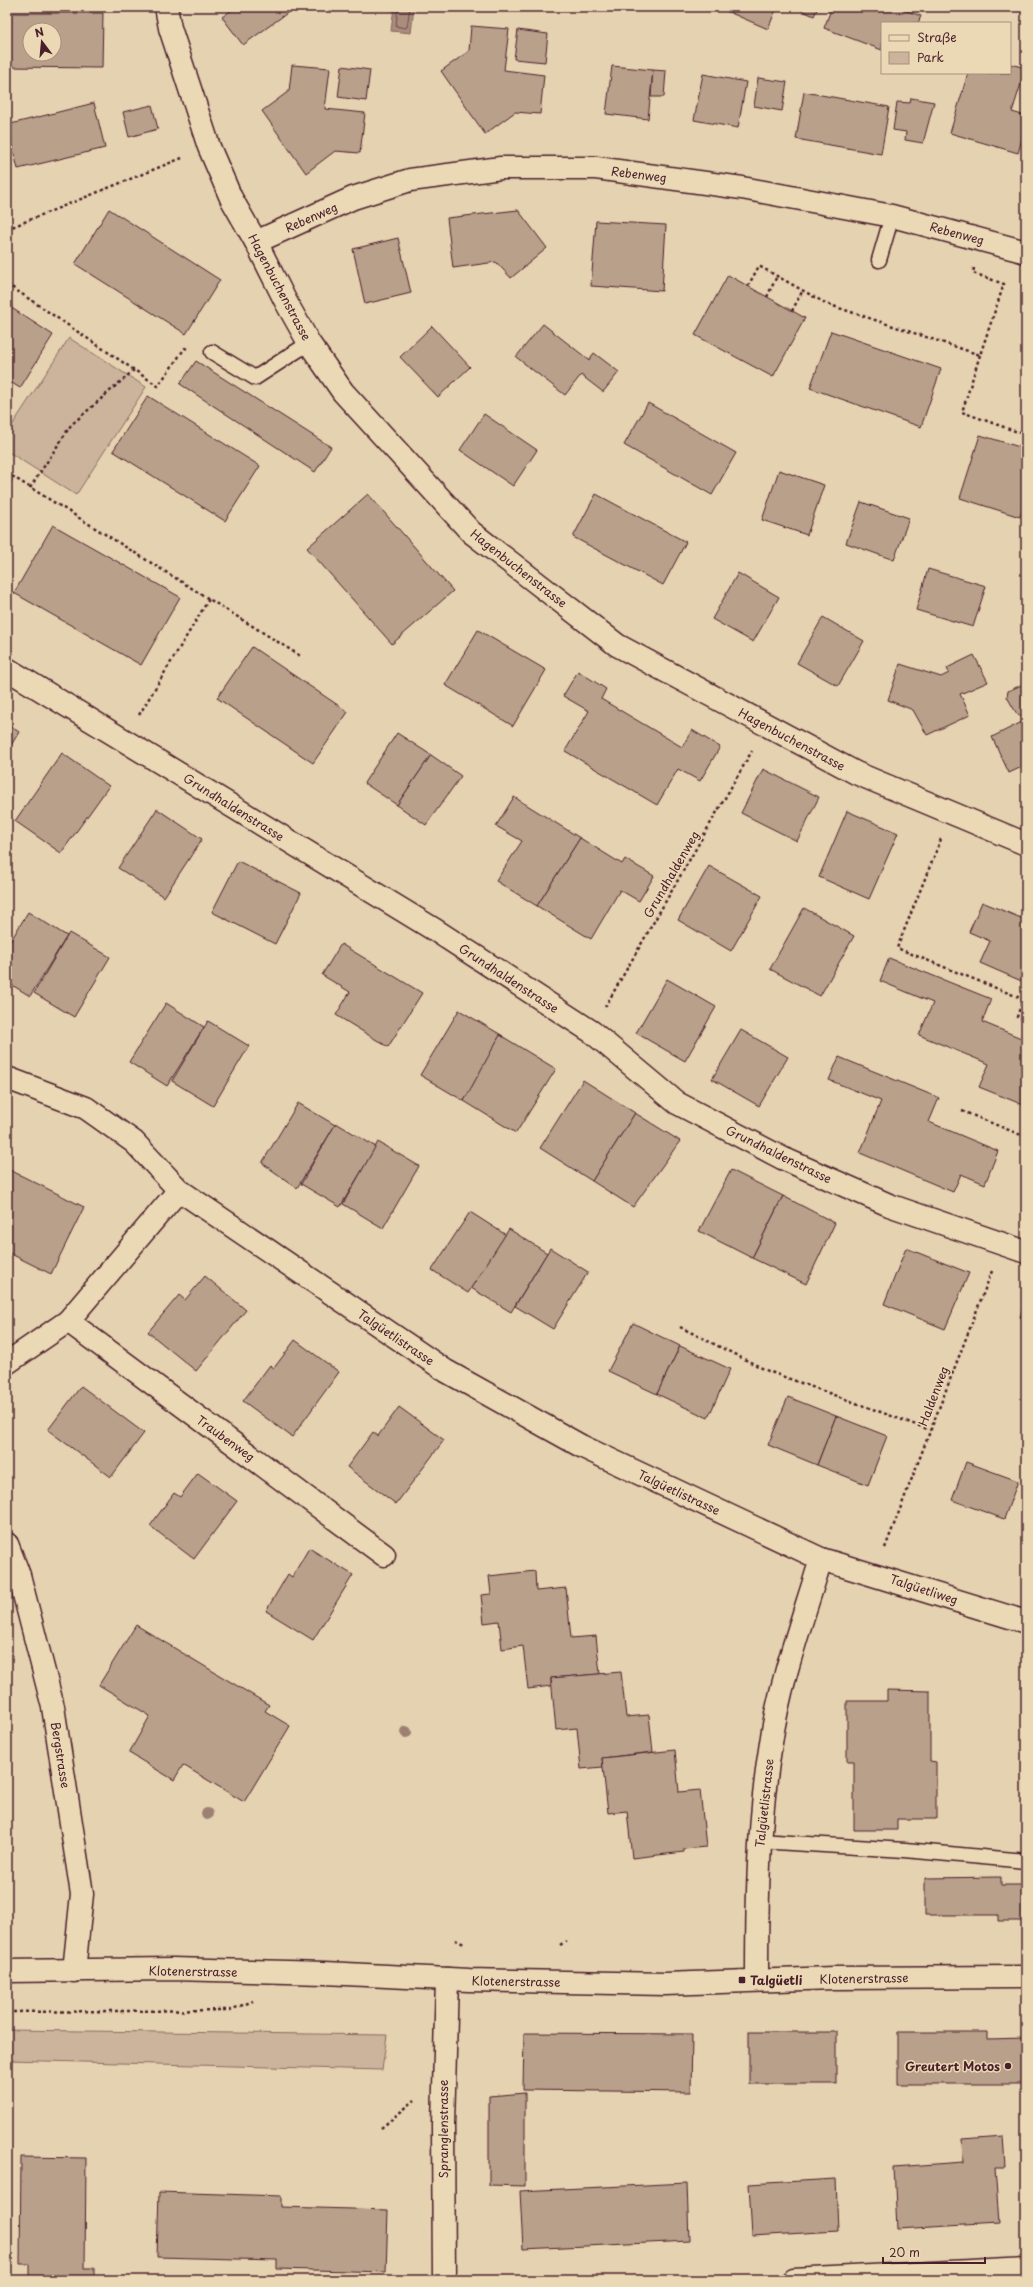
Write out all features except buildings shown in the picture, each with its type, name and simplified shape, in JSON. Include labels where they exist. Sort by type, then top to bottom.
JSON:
[{"type":"street","name":"Hagenbuchenstrasse","points":[[166,7],[170,28],[209,147],[231,198],[309,343],[343,392],[471,532],[617,644],[764,725],[856,773],[1026,844]]},
{"type":"street","name":"Rebenweg","points":[[256,242],[354,198],[410,180],[501,168],[596,168],[742,188],[892,216],[1026,252]]},
{"type":"street","name":"Grundhaldenstrasse","points":[[7,669],[435,930],[592,1032],[677,1103],[775,1154],[889,1205],[1026,1252]]},
{"type":"street","name":"Talgüetlistrasse","points":[[7,1078],[86,1108],[134,1142],[179,1190],[446,1371],[581,1446],[821,1559],[783,1686],[771,1743],[759,1841],[757,1980]]},
{"type":"street","points":[[7,1363],[68,1321],[179,1190]]},
{"type":"street","name":"Traubenweg","points":[[68,1321],[384,1555]]},
{"type":"street","name":"Bergstrasse","points":[[7,1544],[19,1575],[53,1707],[82,1894],[74,1971]]},
{"type":"street","name":"Talgüetliweg","points":[[821,1559],[1026,1622]]},
{"type":"street","name":"Klotenerstrasse","points":[[7,1971],[172,1970],[324,1973],[447,1979],[666,1984],[757,1980],[1026,1976]]},
{"type":"street","name":"Spranglenstrasse","points":[[444,2280],[443,2124],[447,1979]]},
{"type":"street","points":[[793,2280],[1026,2268]]},
{"type":"lane","points":[[879,260],[892,216]]},
{"type":"lane","points":[[212,352],[255,378],[309,343]]},
{"type":"lane","points":[[759,1841],[905,1850],[1026,1861]]},
{"type":"path","points":[[7,229],[209,147]]},
{"type":"path","points":[[976,262],[973,273],[1004,284],[962,412],[1026,435]]},
{"type":"path","points":[[748,286],[759,266],[827,304],[980,355]]},
{"type":"path","points":[[767,297],[777,276]]},
{"type":"path","points":[[7,284],[158,386],[185,348],[212,352]]},
{"type":"path","points":[[792,311],[803,290]]},
{"type":"path","points":[[30,488],[71,425],[134,370]]},
{"type":"path","points":[[7,473],[302,657]]},
{"type":"path","points":[[7,487],[13,477]]},
{"type":"path","points":[[124,740],[209,599]]},
{"type":"path","name":"Grundhaldenweg","points":[[592,1032],[615,988],[747,760],[764,725]]},
{"type":"path","points":[[951,813],[897,948],[1023,998],[1017,1017],[1026,1020]]},
{"type":"path","points":[[962,1111],[1026,1137]]},
{"type":"path","name":"Haldenweg","points":[[882,1556],[1003,1244]]},
{"type":"path","points":[[680,1327],[768,1371],[930,1430]]},
{"type":"path","points":[[455,1940],[464,1944]]},
{"type":"path","points":[[560,1945],[566,1941]]},
{"type":"path","points":[[7,2012],[230,2010]]},
{"type":"green space","points":[[69,338],[146,387],[76,495],[7,451],[7,433]]},
{"type":"green space","points":[[7,2030],[387,2035],[382,2070],[7,2060]]},
{"type":"water","points":[[394,7],[414,7],[411,33],[391,31]]},
{"type":"place","name":"Talgüetli","points":[[742,1980]]},
{"type":"place","name":"Greutert Motos","points":[[1008,2066]]}]
